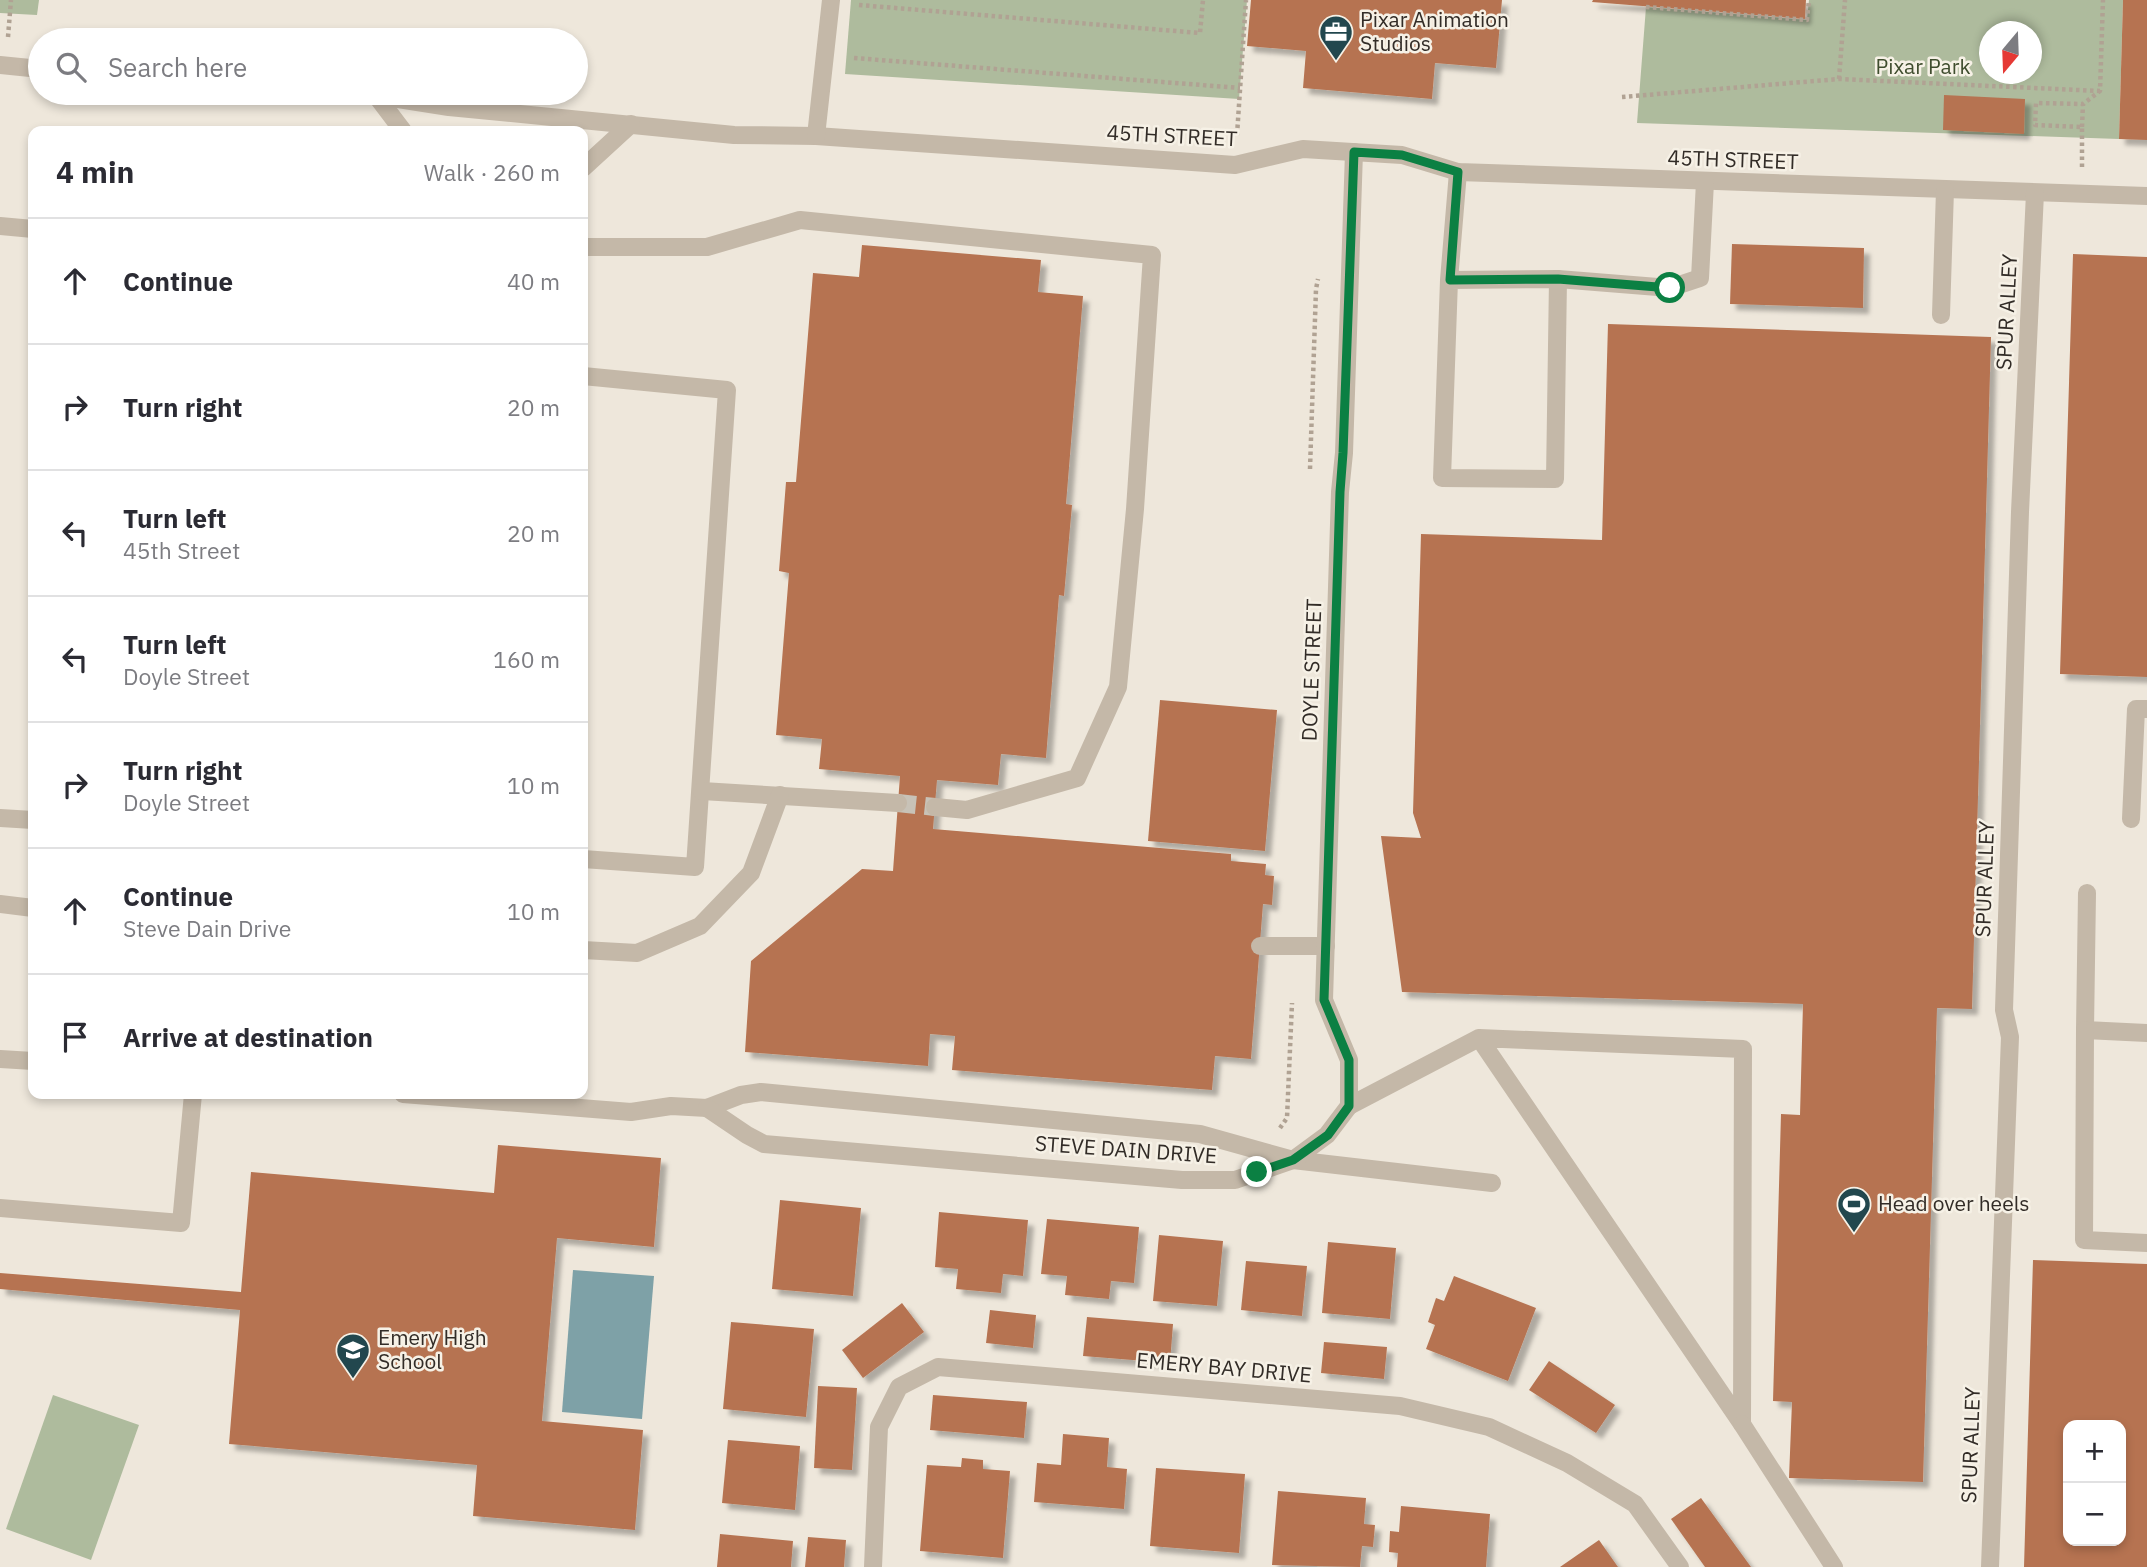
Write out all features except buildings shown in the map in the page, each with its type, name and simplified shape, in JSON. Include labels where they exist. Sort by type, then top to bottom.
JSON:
[{"type":"street","points":[[816,136],[830,1]]},
{"type":"street","points":[[3,66],[28,67]]},
{"type":"street","points":[[379,105],[398,126]]},
{"type":"street","name":"45TH STREET","points":[[437,105],[734,135],[816,136],[1235,166],[1303,149],[1402,155],[1458,172],[2147,196]]},
{"type":"street","points":[[588,164],[631,124]]},
{"type":"street","name":"DOYLE STREET","points":[[1349,1106],[1349,1060],[1324,1000],[1354,152]]},
{"type":"street","points":[[1458,172],[1450,280],[1442,478],[1555,478],[1558,279]]},
{"type":"street","points":[[1450,280],[1558,279],[1670,288],[1700,278],[1705,182]]},
{"type":"street","points":[[1941,315],[1945,190]]},
{"type":"street","name":"SPUR ALLEY","points":[[1990,1567],[2010,1037],[2004,1010],[2020,526],[2035,193]]},
{"type":"street","points":[[588,247],[707,247],[800,220],[1152,255],[1135,509],[1118,687],[1077,778],[967,810],[935,807]]},
{"type":"street","points":[[0,226],[28,229]]},
{"type":"street","points":[[588,376],[727,390],[695,867],[588,859]]},
{"type":"street","points":[[2131,819],[2136,709],[2147,709]]},
{"type":"street","points":[[702,791],[898,803]]},
{"type":"street","points":[[588,950],[637,953],[700,926],[751,873],[780,795]]},
{"type":"street","points":[[0,818],[28,820]]},
{"type":"street","points":[[2087,893],[2084,1240],[2147,1243]]},
{"type":"street","points":[[0,904],[28,907]]},
{"type":"street","points":[[1260,946],[1326,946]]},
{"type":"street","points":[[2085,1030],[2147,1033]]},
{"type":"street","points":[[1479,1038],[1742,1424],[1835,1567]]},
{"type":"street","points":[[1293,1160],[1328,1135],[1349,1106],[1479,1038],[1743,1049],[1742,1424]]},
{"type":"street","points":[[0,1059],[28,1061]]},
{"type":"street","name":"STEVE DAIN DRIVE","points":[[466,1099],[631,1112],[671,1106],[707,1108],[741,1095],[761,1092],[1200,1134],[1293,1160]]},
{"type":"street","points":[[0,1208],[181,1223],[193,1099]]},
{"type":"street","name":"STEVE DAIN DRIVE","points":[[707,1108],[764,1144],[1182,1180],[1235,1180],[1293,1160]]},
{"type":"street","points":[[1293,1160],[1492,1183]]},
{"type":"street","name":"EMERY BAY DRIVE","points":[[873,1567],[878,1427],[899,1387],[938,1367],[1400,1406],[1489,1427],[1567,1463],[1635,1504],[1680,1567]]},
{"type":"path","points":[[3,66],[11,0]]},
{"type":"path","points":[[830,1],[1200,33],[1203,0]]},
{"type":"path","points":[[1239,99],[1246,0]]},
{"type":"path","points":[[1646,7],[1807,20],[1809,0]]},
{"type":"path","points":[[1839,79],[1845,0]]},
{"type":"path","points":[[2100,91],[2103,0]]},
{"type":"path","points":[[825,56],[1240,88]]},
{"type":"path","points":[[1622,97],[1839,79],[2100,91]]},
{"type":"path","points":[[2082,127],[2035,125],[2036,103],[2082,104],[2100,91]]},
{"type":"path","points":[[2082,104],[2082,138]]},
{"type":"green space","points":[[0,0],[39,0],[37,15],[0,13]]},
{"type":"green space","points":[[851,0],[1247,0],[1239,99],[845,74]]},
{"type":"green space","name":"Pixar Park","points":[[1809,0],[2123,0],[2119,139],[1637,123],[1646,7],[1807,20]]},
{"type":"green space","points":[[53,1395],[139,1425],[91,1560],[6,1529]]},
{"type":"water","points":[[573,1270],[654,1276],[642,1419],[562,1412]]},
{"type":"tunnel","points":[[898,803],[935,807]]},
{"type":"place","name":"Pixar Animation Studios","points":[[1336,62]]},
{"type":"place","name":"Head over heels","points":[[1854,1234]]},
{"type":"place","name":"Emery High School","points":[[353,1380]]},
{"type":"route","points":[[1257,1172],[1293,1160],[1328,1135],[1349,1106],[1349,1060],[1324,1000],[1354,152],[1402,155],[1458,172],[1450,280],[1558,279],[1670,288]]}]
